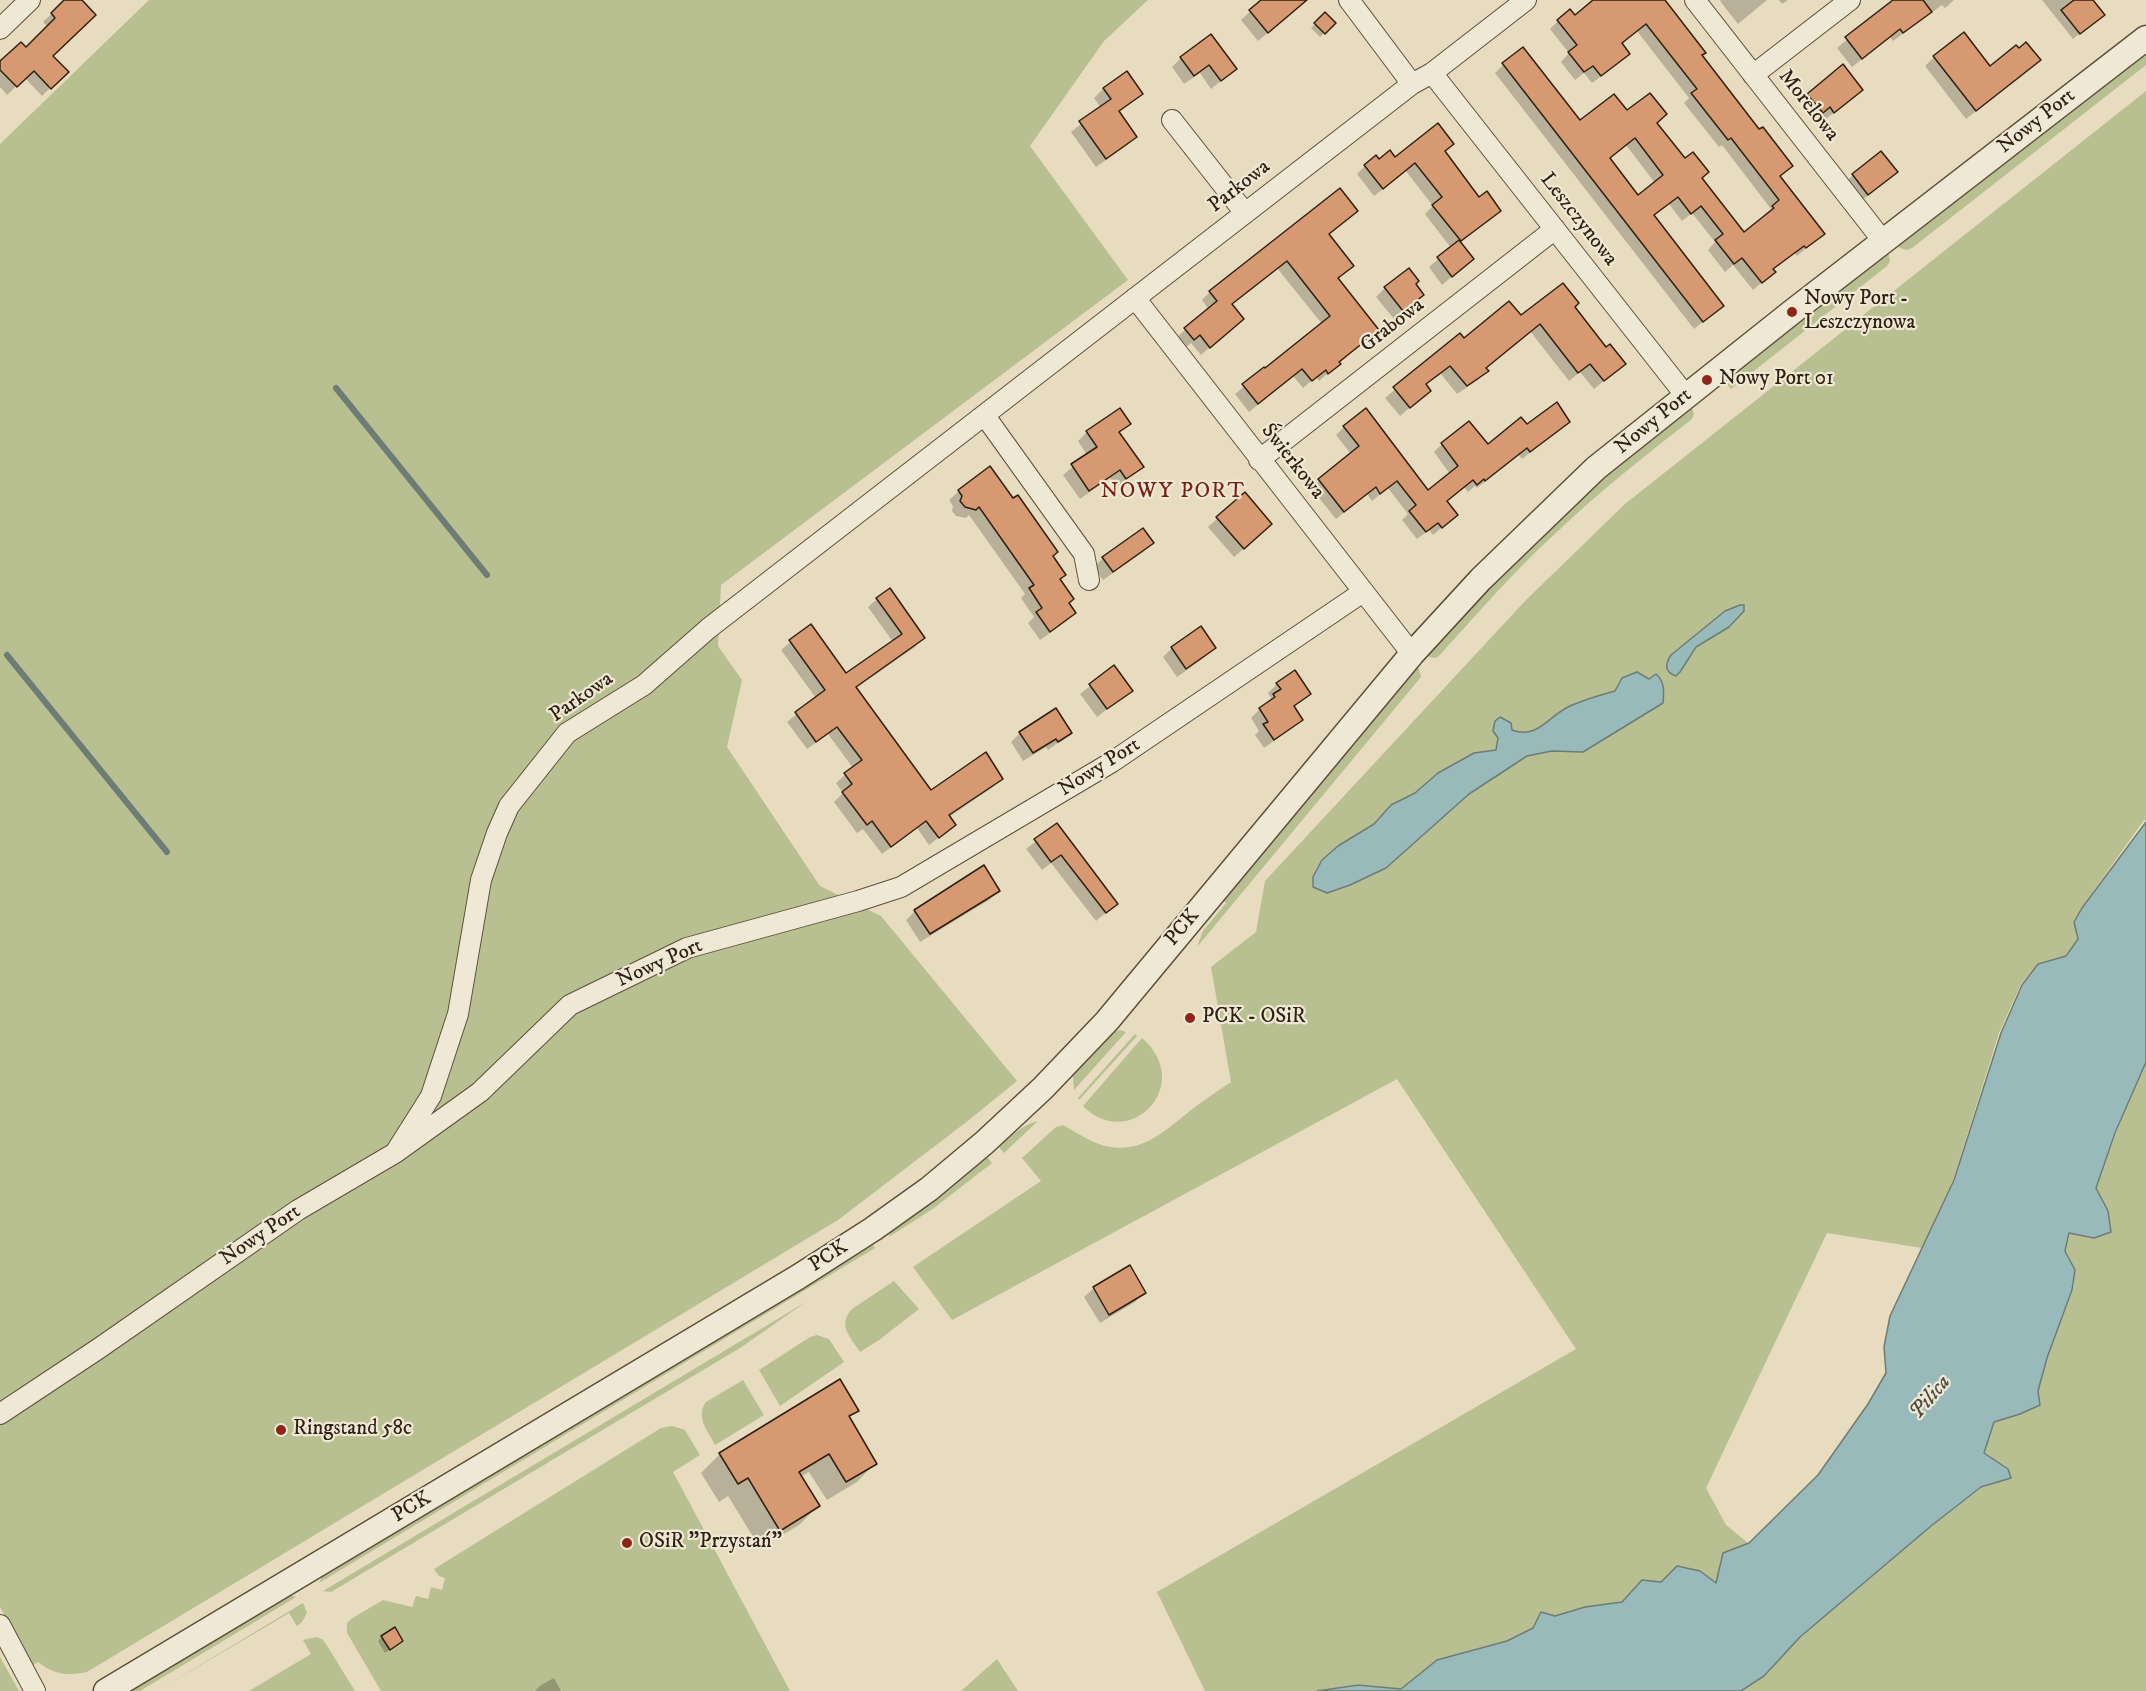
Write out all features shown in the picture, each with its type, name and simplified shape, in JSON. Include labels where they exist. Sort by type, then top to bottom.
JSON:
[{"type":"street","points":[[0,29],[30,0]]},
{"type":"street","points":[[1349,0],[1412,84]]},
{"type":"street","name":"Parkowa","points":[[395,1153],[431,1096],[455,1024],[482,880],[497,833],[509,806],[567,733],[644,685],[718,621],[1412,84],[1432,73],[1526,0]]},
{"type":"street","name":"Morelowa","points":[[1695,0],[1883,241]]},
{"type":"street","points":[[1754,75],[1850,0]]},
{"type":"street","name":"Nowy Port","points":[[1412,654],[1481,579],[1596,468],[1883,241],[2146,38]]},
{"type":"street","name":"Leszczynowa","points":[[1432,73],[1686,396]]},
{"type":"street","points":[[1172,120],[1245,213]]},
{"type":"street","name":"Grabowa","points":[[1259,460],[1555,229]]},
{"type":"street","name":"Świerkowa","points":[[1135,298],[1412,654]]},
{"type":"street","points":[[985,416],[1084,554],[1089,580]]},
{"type":"street","name":"Nowy Port","points":[[0,1414],[298,1210],[395,1153],[480,1092],[570,1005],[687,948],[858,902],[901,887],[1112,762],[1363,592]]},
{"type":"street","name":"PCK","points":[[106,1691],[798,1277],[873,1229],[929,1189],[984,1143],[1043,1088],[1107,1021],[1412,654]]},
{"type":"street","points":[[0,1625],[36,1691]]},
{"type":"green space","points":[[149,0],[1148,0],[1104,41],[1030,146],[1128,280],[721,585],[718,646],[742,680],[727,747],[820,886],[881,916],[1017,1081],[838,1220],[87,1672],[67,1674],[50,1670],[38,1662],[32,1666],[0,1607],[0,144]]},
{"type":"green space","points":[[2146,51],[2146,65],[1912,248],[1906,250],[1895,246]]},
{"type":"green space","points":[[2146,91],[2146,821],[2144,820],[2082,907],[2074,922],[2077,939],[2065,956],[2038,963],[2021,984],[1999,1033],[1953,1180],[1922,1248],[1827,1233],[1706,1488],[1726,1525],[1748,1543],[1723,1553],[1716,1583],[1700,1571],[1677,1566],[1662,1582],[1642,1580],[1622,1602],[1585,1607],[1555,1616],[1541,1612],[1533,1628],[1507,1641],[1437,1660],[1401,1689],[1358,1684],[1317,1691],[1205,1691],[1157,1592],[1576,1349],[1397,1079],[952,1320],[913,1267],[1041,1181],[1022,1158],[1056,1127],[1063,1125],[1105,1146],[1117,1148],[1139,1145],[1167,1129],[1231,1082],[1211,967],[1256,932],[1265,881],[1526,600],[1625,504]],"holes":[[[1725,611],[1744,611],[1729,627],[1696,647],[1676,676],[1666,668],[1666,662],[1671,655]],[[1637,672],[1649,679],[1598,742],[1583,752],[1552,751],[1527,756],[1469,794],[1386,868],[1338,846],[1374,824],[1391,805],[1415,793],[1438,773],[1474,753],[1496,751],[1498,738],[1512,730],[1529,732],[1536,729],[1570,706],[1615,691],[1622,678]]]},
{"type":"green space","points":[[1888,252],[1890,261],[1887,266],[1731,389],[1727,384],[1730,381],[1726,377]]},
{"type":"green space","points":[[1691,405],[1694,414],[1692,419],[1574,516],[1496,592],[1438,657],[1425,655],[1494,578],[1608,472]]},
{"type":"green space","points":[[1415,666],[1419,669],[1421,677],[1197,947],[1203,931],[1226,903],[1222,898]]},
{"type":"green space","points":[[1120,1030],[1126,1032],[1074,1090],[1073,1076],[1077,1069],[1109,1034]]},
{"type":"green space","points":[[1135,1034],[1137,1036],[1079,1100],[1078,1098]]},
{"type":"green space","points":[[1142,1038],[1157,1056],[1162,1075],[1159,1093],[1150,1107],[1136,1118],[1119,1122],[1101,1118],[1083,1106]]},
{"type":"green space","points":[[2146,1062],[2146,1691],[1742,1691],[1764,1677],[1800,1637],[1931,1526],[1981,1488],[2011,1478],[2008,1469],[1984,1453],[1994,1422],[2040,1405],[2038,1391],[2047,1358],[2073,1290],[2075,1270],[2066,1251],[2070,1233],[2094,1238],[2111,1232],[2108,1211],[2096,1189],[2116,1133]]},
{"type":"green space","points":[[1038,1121],[1004,1153],[999,1147],[1022,1128]]},
{"type":"green space","points":[[987,1157],[992,1163],[934,1208],[889,1237],[890,1232],[935,1200]]},
{"type":"green space","points":[[873,1245],[875,1248],[319,1583],[322,1577]]},
{"type":"green space","points":[[894,1281],[919,1309],[860,1352],[845,1326],[848,1315],[852,1309]]},
{"type":"green space","points":[[806,1302],[740,1348],[331,1592],[323,1591]]},
{"type":"green space","points":[[817,1335],[829,1339],[844,1362],[780,1406],[759,1370],[810,1337]]},
{"type":"green space","points":[[743,1380],[764,1415],[715,1445],[702,1419],[703,1408],[706,1402]]},
{"type":"green space","name":"OSiR \"Przystań\"","points":[[672,1426],[685,1430],[700,1455],[673,1472],[790,1691],[381,1691],[347,1633],[347,1623],[351,1619],[383,1600],[412,1607],[416,1596],[428,1599],[431,1587],[442,1590],[445,1578],[439,1576],[434,1569],[661,1428]]},
{"type":"green space","points":[[290,1595],[296,1597],[140,1691],[131,1691]]},
{"type":"green space","points":[[303,1603],[307,1613],[297,1626],[289,1613],[157,1691]]},
{"type":"green space","points":[[316,1637],[322,1639],[326,1644],[355,1691],[249,1691],[311,1654],[303,1640]]},
{"type":"green space","points":[[0,1657],[19,1691],[0,1691]]},
{"type":"green space","points":[[997,1659],[1018,1691],[961,1691]]},
{"type":"water","points":[[1744,605],[1744,611],[1729,627],[1696,647],[1676,676],[1669,672],[1667,665],[1671,655],[1725,611]]},
{"type":"water","points":[[1637,672],[1649,679],[1656,674],[1659,677],[1663,687],[1663,703],[1583,752],[1552,751],[1527,756],[1469,794],[1386,868],[1327,893],[1313,887],[1313,877],[1322,860],[1338,846],[1374,824],[1391,805],[1415,793],[1438,773],[1474,753],[1496,750],[1498,738],[1493,731],[1495,721],[1500,717],[1511,723],[1512,730],[1529,732],[1570,706],[1615,691],[1622,678]]},
{"type":"water","name":"Pilica","points":[[2146,822],[2146,1062],[2115,1133],[2096,1188],[2108,1211],[2111,1232],[2094,1238],[2069,1233],[2065,1251],[2075,1270],[2072,1290],[2047,1358],[2038,1391],[2040,1405],[1994,1422],[1984,1453],[2008,1469],[2011,1478],[1981,1487],[1931,1526],[1800,1637],[1764,1676],[1741,1691],[1317,1691],[1358,1685],[1401,1689],[1437,1660],[1507,1641],[1533,1628],[1541,1612],[1555,1616],[1585,1607],[1622,1602],[1642,1580],[1661,1582],[1677,1566],[1700,1571],[1716,1583],[1723,1553],[1749,1543],[1818,1475],[1868,1404],[1886,1373],[1884,1347],[1890,1316],[1954,1180],[2001,1033],[2022,985],[2038,964],[2066,956],[2078,939],[2074,922],[2082,908]]},
{"type":"building","points":[[64,0],[82,0],[96,15],[53,56],[69,72],[51,89],[34,71],[17,87],[0,70],[0,61],[21,42],[26,47],[55,18],[51,13]]},
{"type":"building","points":[[1261,0],[1307,0],[1268,33],[1249,10]]},
{"type":"building","points":[[1593,0],[1665,0],[1706,53],[1702,55],[1759,129],[1763,127],[1793,166],[1780,176],[1825,234],[1773,269],[1776,272],[1762,283],[1742,258],[1734,264],[1715,240],[1723,234],[1701,206],[1691,214],[1678,197],[1654,215],[1724,306],[1703,322],[1502,63],[1523,47],[1580,120],[1614,94],[1627,110],[1650,93],[1667,114],[1657,123],[1685,158],[1693,152],[1709,172],[1702,178],[1744,232],[1774,208],[1772,206],[1779,200],[1731,138],[1728,140],[1691,93],[1697,89],[1646,24],[1622,43],[1630,54],[1601,76],[1593,66],[1584,72],[1568,52],[1577,45],[1557,20],[1570,9],[1575,15]],"holes":[[[1635,138],[1663,175],[1638,195],[1610,158]]]},
{"type":"building","points":[[1893,0],[1923,0],[1932,12],[1903,33],[1900,29],[1862,59],[1845,37]]},
{"type":"building","points":[[2074,0],[2093,0],[2105,15],[2080,34],[2061,10]]},
{"type":"building","points":[[1325,12],[1336,23],[1325,34],[1314,23]]},
{"type":"building","points":[[1964,32],[1990,66],[2016,45],[2019,48],[2026,42],[2041,60],[1976,111],[1933,56]]},
{"type":"building","points":[[1211,34],[1237,69],[1221,81],[1209,65],[1194,76],[1180,57]]},
{"type":"building","points":[[1843,64],[1863,90],[1834,113],[1830,107],[1823,113],[1807,94]]},
{"type":"building","points":[[1127,71],[1143,94],[1119,111],[1137,137],[1106,159],[1079,121],[1111,99],[1103,88]]},
{"type":"building","points":[[1438,123],[1454,144],[1445,151],[1479,197],[1487,191],[1501,211],[1461,241],[1432,205],[1442,197],[1415,163],[1383,189],[1364,165],[1376,155],[1379,159],[1390,150],[1395,157]]},
{"type":"building","points":[[1881,151],[1898,172],[1868,195],[1852,174]]},
{"type":"building","points":[[1340,188],[1358,211],[1329,234],[1354,266],[1338,278],[1379,330],[1339,362],[1341,364],[1328,374],[1326,370],[1312,381],[1302,369],[1258,404],[1242,384],[1330,316],[1287,261],[1232,304],[1244,319],[1210,348],[1200,335],[1194,340],[1184,328],[1217,301],[1209,291]]},
{"type":"building","points":[[1459,240],[1474,259],[1452,277],[1437,257]]},
{"type":"building","points":[[1409,268],[1419,281],[1416,284],[1424,295],[1403,311],[1384,287]]},
{"type":"building","points":[[1563,283],[1579,303],[1575,307],[1606,347],[1610,344],[1626,364],[1604,381],[1590,364],[1578,373],[1540,324],[1486,368],[1489,371],[1467,386],[1450,366],[1426,384],[1431,391],[1410,408],[1393,387],[1460,333],[1464,338],[1509,301],[1521,315]]},
{"type":"building","points":[[1557,402],[1570,422],[1530,452],[1527,448],[1485,481],[1484,479],[1477,485],[1473,480],[1447,501],[1458,515],[1442,528],[1438,523],[1426,532],[1409,511],[1416,505],[1397,481],[1380,494],[1376,487],[1344,512],[1318,479],[1359,446],[1343,426],[1366,408],[1428,490],[1458,466],[1441,443],[1469,421],[1488,444],[1521,417],[1527,424]]},
{"type":"building","points":[[1120,408],[1131,424],[1119,432],[1144,467],[1126,479],[1120,470],[1089,491],[1071,464],[1097,447],[1086,431]]},
{"type":"building","points":[[990,466],[1013,498],[1018,495],[1058,552],[1053,556],[1066,575],[1060,579],[1074,599],[1069,603],[1076,613],[1050,632],[1036,612],[1042,608],[1029,588],[1034,585],[979,507],[976,510],[965,507],[960,501],[962,496],[958,490]]},
{"type":"building","points":[[1245,492],[1272,524],[1244,549],[1216,517]]},
{"type":"building","points":[[1143,528],[1154,543],[1113,572],[1102,557]]},
{"type":"building","points":[[890,588],[925,638],[856,687],[931,790],[986,752],[1003,779],[949,815],[956,825],[939,838],[926,821],[891,847],[872,821],[867,825],[842,792],[852,784],[844,773],[862,760],[837,727],[816,742],[795,712],[825,690],[789,640],[811,624],[846,673],[902,634],[876,598]]},
{"type":"building","points":[[1201,626],[1216,648],[1186,669],[1171,647]]},
{"type":"building","points":[[1114,665],[1133,691],[1107,709],[1089,684]]},
{"type":"building","points":[[1295,670],[1311,694],[1294,706],[1303,720],[1274,740],[1263,724],[1268,722],[1259,708],[1275,697],[1273,694],[1281,689],[1276,683]]},
{"type":"building","points":[[1056,708],[1072,733],[1058,742],[1056,739],[1033,753],[1019,732]]},
{"type":"building","points":[[1057,823],[1118,904],[1106,913],[1061,855],[1051,862],[1034,839]]},
{"type":"building","points":[[984,865],[1000,891],[930,934],[914,910]]},
{"type":"building","points":[[1130,1265],[1146,1293],[1109,1315],[1093,1287]]},
{"type":"building","points":[[840,1379],[859,1411],[849,1416],[877,1464],[846,1482],[829,1454],[799,1472],[820,1506],[780,1531],[748,1478],[738,1484],[719,1453]]},
{"type":"building","points":[[395,1627],[403,1641],[390,1650],[381,1636]]},
{"type":"waterway","points":[[336,388],[487,575]]},
{"type":"waterway","points":[[7,655],[167,852]]},
{"type":"place","name":"Nowy Port - Leszczynowa","points":[[1792,312]]},
{"type":"place","name":"Nowy Port 01","points":[[1707,380]]},
{"type":"place","name":"PCK - OSiR","points":[[1190,1018]]},
{"type":"place","name":"Ringstand 58c","points":[[281,1430]]},
{"type":"place","name":"OSiR \"Przystań\"","points":[[627,1543]]},
{"type":"district","name":"NOWY PORT","points":[[1173,492]]}]
